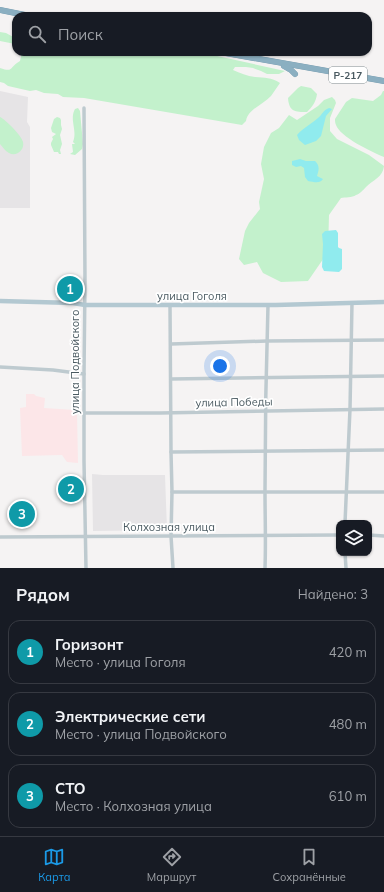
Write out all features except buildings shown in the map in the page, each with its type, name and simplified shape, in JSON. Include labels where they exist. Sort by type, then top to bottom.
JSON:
[{"type":"highway","points":[[0,10],[12,12]]},
{"type":"highway","points":[[0,14],[12,16]]},
{"type":"highway","name":"Р-217","points":[[242,56],[384,81]]},
{"type":"highway","points":[[276,62],[292,70],[295,74]]},
{"type":"main road","name":"улица Гоголя","points":[[0,301],[85,305],[268,305],[384,302]]},
{"type":"street","name":"улица Подвойского","points":[[84,108],[84,413],[86,568]]},
{"type":"street","points":[[345,520],[349,450],[352,303]]},
{"type":"street","points":[[170,305],[171,536],[173,568]]},
{"type":"street","points":[[265,568],[268,305]]},
{"type":"street","points":[[171,344],[267,340],[384,340]]},
{"type":"street","points":[[0,367],[53,370],[84,374]]},
{"type":"street","points":[[171,379],[384,376]]},
{"type":"street","name":"улица Победы","points":[[84,413],[384,409]]},
{"type":"street","points":[[171,452],[384,450]]},
{"type":"street","points":[[172,492],[384,492]]},
{"type":"street","name":"Колхозная улица","points":[[0,537],[336,535]]},
{"type":"street","points":[[372,535],[384,536]]},
{"type":"street","points":[[345,556],[346,568]]},
{"type":"shaded area","points":[[0,91],[28,97],[27,122],[30,127],[30,208],[0,208]]},
{"type":"shaded area","points":[[26,394],[34,394],[45,398],[44,408],[75,410],[77,412],[78,463],[67,462],[62,455],[22,456],[20,408],[26,407]]},
{"type":"shaded area","points":[[92,474],[165,475],[167,530],[93,531]]},
{"type":"green space","points":[[0,32],[12,36],[12,43],[0,41]]},
{"type":"green space","points":[[21,56],[217,56],[285,71],[279,74],[267,74],[253,68],[235,67],[233,70],[252,77],[271,79],[280,83],[268,99],[250,113],[242,125],[84,98],[63,97],[58,94],[44,93],[36,90],[30,91],[8,86],[0,82],[0,68],[10,70],[20,61]]},
{"type":"green space","points":[[301,86],[311,88],[317,94],[314,104],[307,112],[299,112],[291,109],[289,103],[288,98]]},
{"type":"green space","points":[[383,91],[384,157],[357,144],[339,130],[335,123],[335,119],[346,102],[352,98],[373,101],[381,95]]},
{"type":"green space","points":[[332,97],[336,103],[330,118],[330,131],[337,139],[369,155],[384,166],[383,170],[380,176],[359,194],[353,197],[341,198],[329,215],[328,252],[308,281],[281,282],[263,273],[257,262],[244,265],[239,259],[245,231],[249,223],[260,209],[259,202],[264,179],[261,164],[264,147],[271,133],[279,128],[289,115],[297,120],[318,106],[324,100]]},
{"type":"green space","points":[[78,108],[80,111],[83,144],[82,149],[75,155],[70,154],[73,152],[72,144],[75,144],[73,142],[75,134],[73,113],[75,109]]},
{"type":"green space","points":[[0,117],[13,128],[22,139],[23,148],[19,152],[14,154],[9,153],[0,144]]},
{"type":"green space","points":[[57,117],[61,120],[62,129],[60,135],[62,144],[60,150],[61,154],[54,152],[51,145],[53,139],[52,137],[56,134],[52,132],[51,128],[54,119]]},
{"type":"water","points":[[329,108],[332,109],[326,116],[321,136],[316,141],[305,145],[299,140],[297,135]]},
{"type":"water","points":[[300,159],[315,161],[319,168],[317,176],[323,179],[322,181],[308,181],[305,177],[304,168],[301,166],[296,167],[292,165],[292,161]]},
{"type":"water","points":[[336,230],[338,233],[338,247],[342,249],[342,269],[339,272],[324,271],[322,267],[322,234],[325,231]]},
{"type":"place","name":"Горизонт","points":[[70,289]]},
{"type":"place","name":"Электрические сети","points":[[71,489]]},
{"type":"place","name":"СТО","points":[[22,514]]}]
